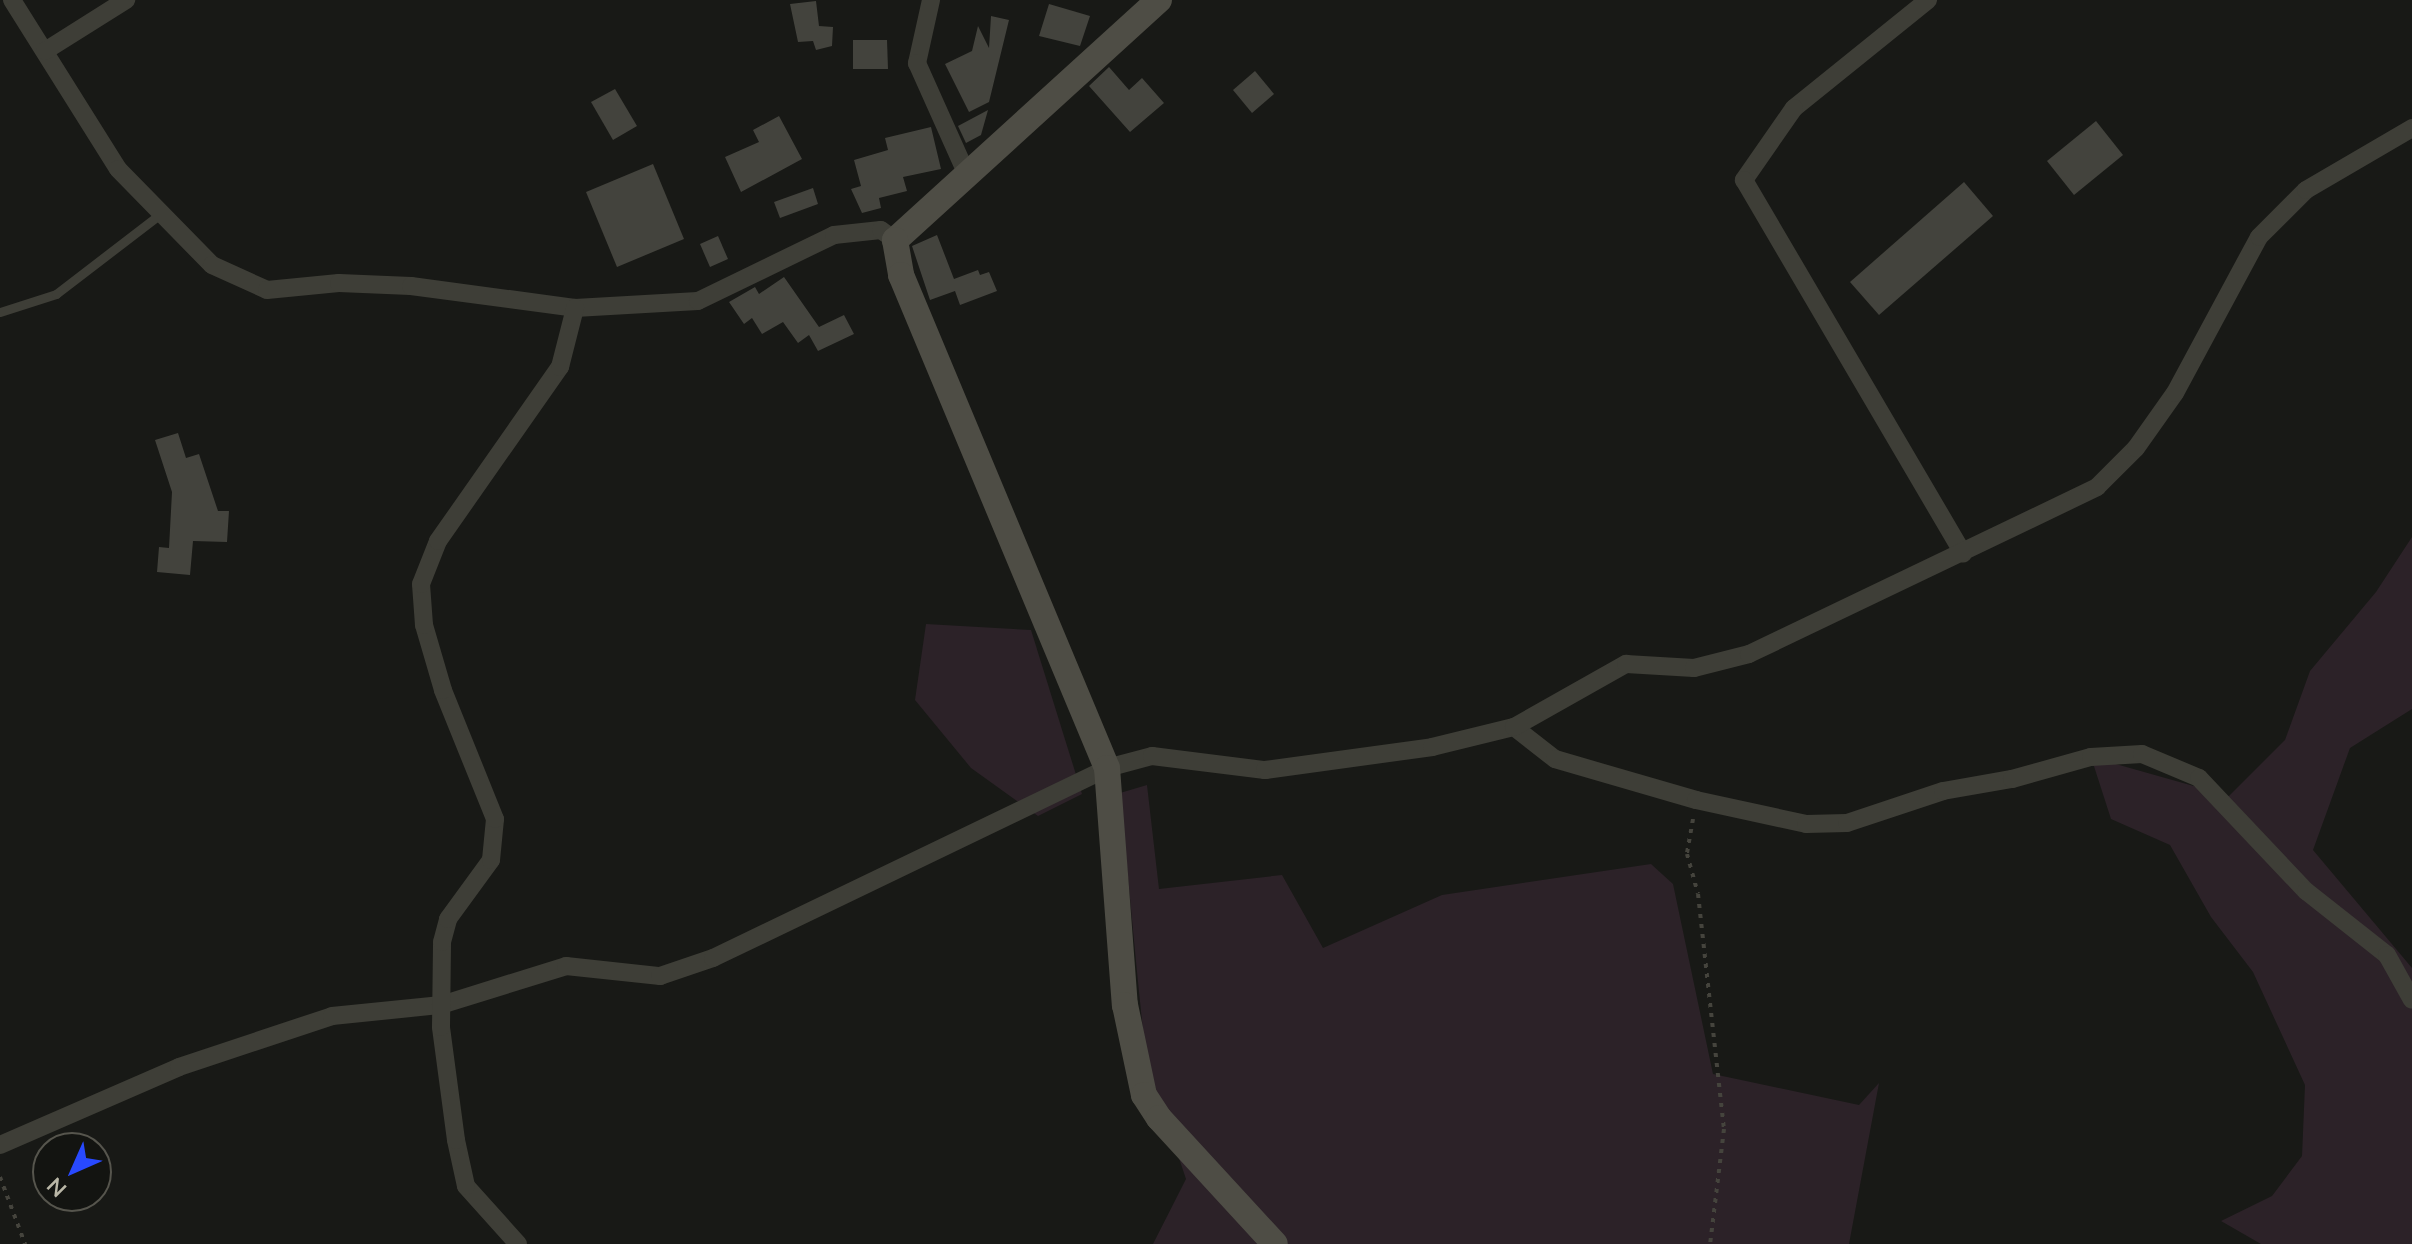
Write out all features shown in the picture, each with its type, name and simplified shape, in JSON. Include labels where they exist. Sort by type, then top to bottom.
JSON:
[{"type":"street","points":[[12,0],[118,169],[159,215],[212,265],[267,290],[339,283],[411,286],[575,308],[698,301],[834,235],[881,230],[895,240],[901,275],[1107,768],[1125,1005],[1144,1095],[1159,1118],[1275,1244]]},
{"type":"street","points":[[45,51],[126,0]]},
{"type":"street","points":[[931,0],[917,63],[967,175]]},
{"type":"street","points":[[895,240],[1159,0]]},
{"type":"street","points":[[1928,0],[1794,108],[1744,180],[1963,554]]},
{"type":"street","points":[[0,1145],[179,1067],[332,1016],[441,1005],[566,966],[660,976],[713,958],[1107,768],[1152,756],[1265,770],[1446,744],[1514,727],[1626,664],[1694,668],[1749,654],[1963,554],[2097,487],[2136,448],[2175,393],[2259,237],[2306,190],[2412,128]]},
{"type":"street","points":[[518,1244],[466,1186],[441,1005],[442,942],[448,919],[491,860],[495,819],[443,690],[424,625],[421,584],[438,541],[560,367],[575,308]]},
{"type":"street","points":[[1514,727],[1555,759],[1696,800],[1806,824],[1847,823],[1943,791],[2091,757],[2142,754],[2199,778],[2306,891],[2387,955],[2412,1000]]},
{"type":"lane","points":[[0,312],[56,294],[159,215]]},
{"type":"path","points":[[1696,800],[1687,854],[1698,894],[1724,1129],[1710,1244]]},
{"type":"path","points":[[0,1177],[25,1244]]},
{"type":"shaded area","points":[[2412,537],[2412,709],[2350,748],[2313,850],[2412,968],[2412,1244],[2261,1244],[2221,1221],[2272,1196],[2302,1156],[2305,1085],[2253,972],[2211,917],[2170,845],[2111,819],[2091,757],[2229,796],[2285,740],[2310,671],[2376,592]]},
{"type":"shaded area","points":[[926,624],[1031,630],[1082,794],[1038,816],[971,768],[915,700]]},
{"type":"shaded area","points":[[1147,785],[1159,889],[1282,875],[1323,948],[1442,895],[1651,864],[1673,884],[1713,1074],[1859,1105],[1879,1083],[1849,1244],[1153,1244],[1186,1179],[1146,1060],[1137,972],[1120,793]]},
{"type":"building","points":[[816,1],[819,26],[833,27],[832,46],[816,50],[813,41],[798,42],[790,4]]},
{"type":"building","points":[[1049,4],[1090,16],[1080,46],[1039,36]]},
{"type":"building","points":[[991,16],[1009,20],[989,102],[969,112],[945,64],[972,51],[978,26],[989,48]]},
{"type":"building","points":[[853,40],[887,40],[888,69],[853,69]]},
{"type":"building","points":[[1109,67],[1129,90],[1142,78],[1164,103],[1130,132],[1089,86]]},
{"type":"building","points":[[1255,71],[1274,94],[1252,113],[1233,90]]},
{"type":"building","points":[[615,89],[637,126],[613,140],[591,102]]},
{"type":"building","points":[[988,110],[981,135],[966,143],[958,126]]},
{"type":"building","points":[[779,116],[802,159],[741,192],[725,157],[759,142],[753,130]]},
{"type":"building","points":[[2096,121],[2123,155],[2074,195],[2047,161]]},
{"type":"building","points":[[931,127],[941,169],[903,177],[907,191],[879,198],[881,208],[862,213],[851,189],[861,186],[854,160],[888,150],[885,138]]},
{"type":"building","points":[[653,164],[684,239],[617,267],[586,192]]},
{"type":"building","points":[[1964,182],[1993,216],[1879,315],[1850,282]]},
{"type":"building","points":[[813,188],[818,204],[780,218],[774,202]]},
{"type":"building","points":[[937,235],[954,279],[978,270],[980,275],[989,272],[997,291],[960,305],[955,291],[930,300],[912,246]]},
{"type":"building","points":[[718,236],[728,259],[710,267],[700,244]]},
{"type":"building","points":[[784,277],[819,327],[844,315],[854,334],[818,351],[809,335],[798,343],[783,322],[762,334],[752,318],[744,324],[729,302],[755,287],[759,294]]},
{"type":"building","points":[[178,433],[186,458],[199,454],[218,511],[229,511],[227,542],[193,541],[190,575],[157,572],[159,547],[169,548],[172,492],[155,440]]}]
